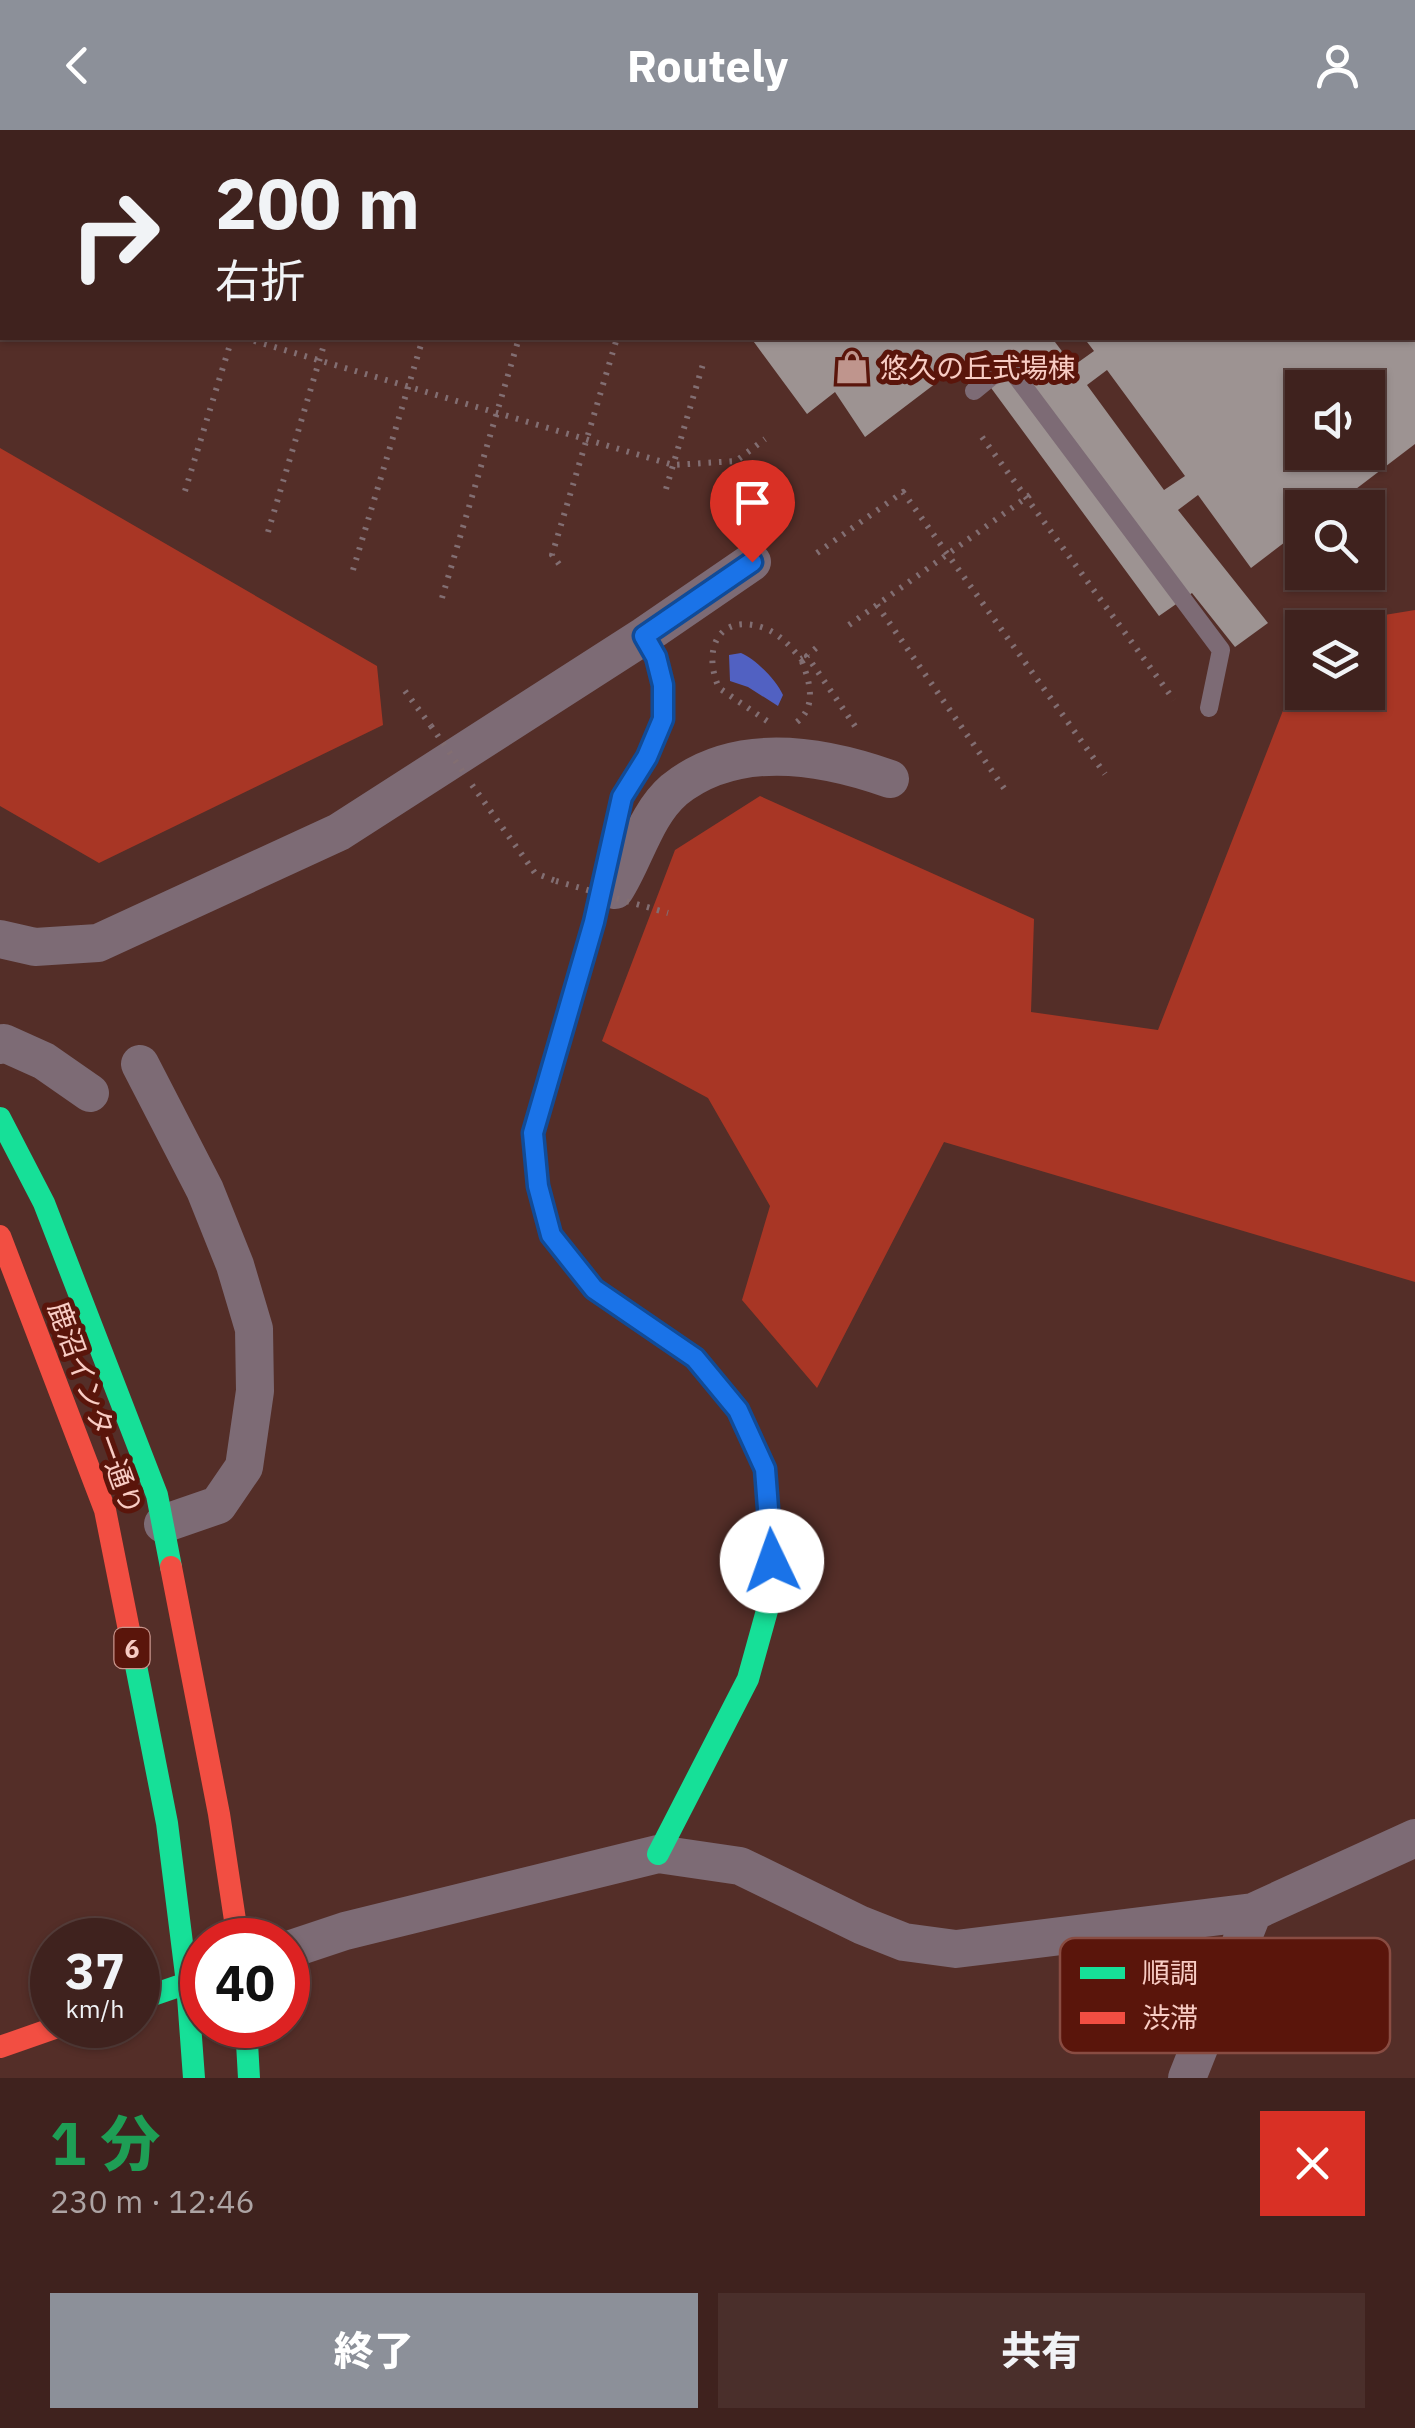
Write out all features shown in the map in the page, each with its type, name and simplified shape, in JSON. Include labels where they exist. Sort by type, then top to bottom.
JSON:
[{"type":"main road","points":[[644,636],[656,657],[663,685],[663,719],[647,757],[622,797],[594,922],[533,1133],[538,1186],[551,1235],[594,1289],[695,1358],[738,1410],[765,1469],[773,1588],[748,1679],[658,1854]]},
{"type":"main road","name":"鹿沼インター通り","points":[[0,1118],[44,1203],[157,1496],[219,1814],[235,1918]]},
{"type":"main road","name":"鹿沼インター通り","points":[[0,1236],[105,1510],[184,1918]]},
{"type":"main road","points":[[0,2047],[30,2037]]},
{"type":"main road","name":"鹿沼インター通り","points":[[194,2048],[194,2078]]},
{"type":"main road","points":[[247,2048],[249,2078]]},
{"type":"street","points":[[0,939],[35,948],[98,944],[339,832],[752,562]]},
{"type":"street","points":[[594,922],[622,879],[643,834],[672,792],[710,770],[750,759],[797,756],[844,764],[890,780]]},
{"type":"street","points":[[0,1045],[4,1043],[44,1061],[90,1094]]},
{"type":"street","points":[[140,1064],[205,1190],[254,1329],[254,1392],[244,1467],[218,1504],[163,1524]]},
{"type":"street","points":[[310,1943],[364,1926],[658,1854],[740,1866],[860,1925],[904,1942],[956,1948],[1253,1912],[1415,1838]]},
{"type":"street","points":[[1243,1938],[1253,1912]]},
{"type":"street","points":[[1187,2078],[1197,2053]]},
{"type":"lane","points":[[974,391],[1007,364],[1221,650],[1210,708]]},
{"type":"path","points":[[186,491],[231,340]]},
{"type":"path","points":[[251,340],[673,465],[736,461],[765,439]]},
{"type":"path","points":[[268,532],[325,340]]},
{"type":"path","points":[[353,570],[422,340]]},
{"type":"path","points":[[442,598],[518,340]]},
{"type":"path","points":[[559,564],[552,554],[616,340]]},
{"type":"path","points":[[666,489],[704,364]]},
{"type":"path","points":[[982,437],[1174,700]]},
{"type":"path","points":[[817,553],[904,492],[1105,774]]},
{"type":"path","points":[[849,625],[1034,492]]},
{"type":"path","points":[[876,605],[1008,794]]},
{"type":"path","points":[[804,657],[810,687],[808,710],[803,718],[778,726],[719,688],[711,659],[714,645],[730,627],[754,626],[782,638],[804,657],[862,736]]},
{"type":"path","points":[[804,657],[816,648]]},
{"type":"path","points":[[405,691],[535,873],[668,913]]},
{"type":"shaded area","points":[[0,448],[377,666],[383,725],[99,863],[0,806]]},
{"type":"shaded area","points":[[1415,610],[1415,1282],[944,1142],[817,1388],[742,1300],[770,1206],[708,1098],[602,1041],[675,850],[760,796],[1034,919],[1031,1012],[1158,1030],[1285,705],[1285,710],[1385,710],[1385,615]]},
{"type":"water","points":[[741,653],[775,683],[783,695],[778,706],[730,681],[729,655]]},
{"type":"building","points":[[752,340],[1054,340],[1073,366],[1094,351],[1086,340],[1415,340],[1415,444],[1385,467],[1385,370],[1285,370],[1285,470],[1381,470],[1355,490],[1285,490],[1285,542],[1251,568],[1198,495],[1178,510],[1268,623],[1235,647],[1192,593],[1159,616],[969,358],[865,437],[835,392],[807,414]],"holes":[[[1107,370],[1185,476],[1164,490],[1087,385]]]},
{"type":"traffic: fast","points":[[539,1111],[533,1133],[538,1186],[551,1235],[594,1289],[695,1357],[738,1411],[765,1469],[773,1589],[748,1679],[658,1854]]},
{"type":"traffic: fast","points":[[0,1118],[44,1203],[157,1495],[171,1567]]},
{"type":"traffic: fast","points":[[129,1630],[167,1823],[187,1983],[194,2078]]},
{"type":"traffic: fast","points":[[160,1992],[180,1986]]},
{"type":"traffic: fast","points":[[247,2048],[249,2078]]},
{"type":"traffic: jam","points":[[539,1111],[594,922],[622,797],[647,757],[663,719],[663,685],[656,657],[644,636]]},
{"type":"traffic: jam","points":[[0,1236],[105,1510],[129,1630]]},
{"type":"traffic: jam","points":[[171,1567],[219,1814],[235,1918]]},
{"type":"traffic: jam","points":[[0,2047],[30,2037]]},
{"type":"place","name":"悠久の丘式場棟","points":[[852,367]]},
{"type":"route","points":[[752,562],[644,636],[656,657],[663,685],[663,719],[647,757],[622,797],[594,922],[533,1133],[538,1186],[551,1235],[594,1289],[695,1358],[738,1410],[765,1469],[772,1561]]}]
